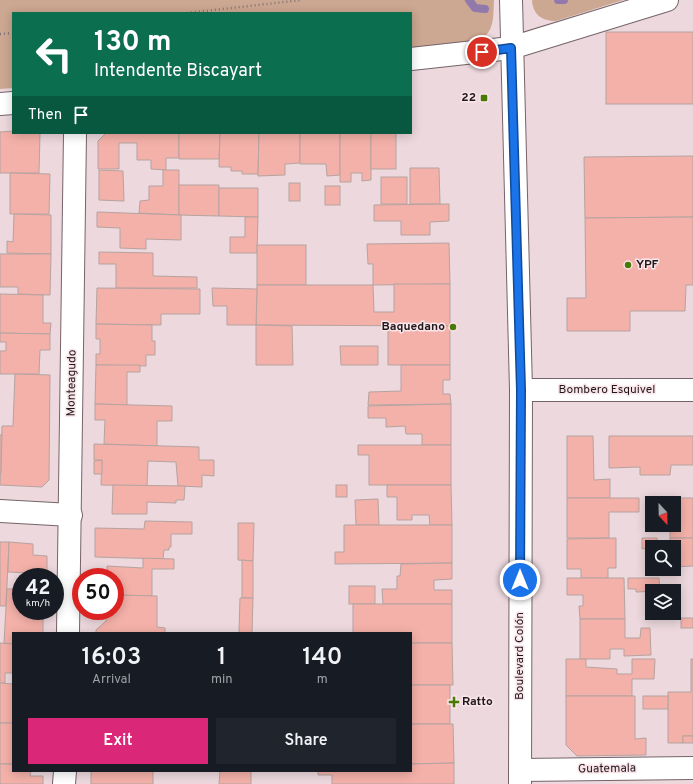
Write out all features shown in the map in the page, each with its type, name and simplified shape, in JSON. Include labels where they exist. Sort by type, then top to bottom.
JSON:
[{"type":"street","name":"Boulevard Colón","points":[[511,0],[511,48],[521,390],[520,777]]},
{"type":"street","points":[[412,59],[511,48],[667,0]]},
{"type":"street","points":[[0,104],[12,103]]},
{"type":"street","name":"Monteagudo","points":[[68,632],[71,515],[75,134]]},
{"type":"street","name":"Bombero Esquivel","points":[[521,390],[693,390]]},
{"type":"street","points":[[0,512],[71,515]]},
{"type":"street","name":"Guatemala","points":[[520,777],[693,768]]},
{"type":"street","points":[[64,772],[64,784]]},
{"type":"path","points":[[196,12],[302,0]]},
{"type":"path","points":[[0,34],[12,33]]},
{"type":"shaded area","points":[[0,0],[494,0],[491,28],[485,37],[480,41],[412,49],[412,12],[12,12],[12,88],[0,89]]},
{"type":"shaded area","points":[[532,0],[623,0],[556,21],[551,21],[546,20],[536,13]]},
{"type":"building","points":[[606,32],[693,32],[693,104],[606,104]]},
{"type":"building","points":[[12,131],[12,134],[40,134],[39,173],[0,173],[0,132]]},
{"type":"building","points":[[105,134],[179,134],[179,158],[166,158],[166,170],[151,169],[151,160],[137,160],[137,143],[119,143],[119,169],[98,169],[98,141]]},
{"type":"building","points":[[179,134],[220,134],[219,159],[179,159]]},
{"type":"building","points":[[220,134],[259,134],[258,174],[242,174],[242,171],[231,171],[231,167],[219,167]]},
{"type":"building","points":[[259,134],[300,134],[300,163],[285,164],[285,175],[258,176]]},
{"type":"building","points":[[300,134],[340,134],[340,175],[327,176],[326,164],[300,164]]},
{"type":"building","points":[[340,134],[371,134],[371,180],[362,181],[362,173],[351,173],[351,182],[340,182]]},
{"type":"building","points":[[371,134],[396,134],[396,169],[371,169]]},
{"type":"building","points":[[693,156],[693,217],[585,218],[584,157]]},
{"type":"building","points":[[410,168],[439,168],[440,204],[410,204]]},
{"type":"building","points":[[99,170],[123,171],[124,201],[99,200]]},
{"type":"building","points":[[163,170],[179,170],[179,215],[139,213],[140,201],[149,200],[149,186],[163,186]]},
{"type":"building","points":[[10,173],[50,174],[49,214],[10,214]]},
{"type":"building","points":[[381,177],[407,177],[407,204],[381,204]]},
{"type":"building","points":[[289,183],[300,183],[300,201],[289,201]]},
{"type":"building","points":[[179,185],[219,185],[219,216],[179,215]]},
{"type":"building","points":[[325,186],[340,186],[340,205],[325,205]]},
{"type":"building","points":[[219,188],[258,188],[258,217],[219,216]]},
{"type":"building","points":[[449,204],[449,221],[430,222],[430,235],[401,235],[401,221],[374,221],[374,205]]},
{"type":"building","points":[[97,212],[181,215],[181,240],[146,239],[146,249],[120,248],[120,228],[97,227]]},
{"type":"building","points":[[14,214],[51,215],[51,254],[7,253],[7,241],[13,242]]},
{"type":"building","points":[[245,217],[258,217],[257,253],[230,253],[230,237],[245,237]]},
{"type":"building","points":[[693,217],[693,285],[686,285],[685,311],[630,311],[630,331],[567,331],[567,298],[586,298],[585,218]]},
{"type":"building","points":[[449,243],[450,284],[373,285],[373,264],[368,264],[367,244]]},
{"type":"building","points":[[257,245],[306,245],[306,285],[257,285]]},
{"type":"building","points":[[99,252],[153,253],[153,276],[197,277],[197,288],[116,288],[116,264],[99,264]]},
{"type":"building","points":[[0,254],[51,254],[50,295],[18,294],[18,287],[0,287]]},
{"type":"building","points":[[394,284],[450,284],[450,326],[256,325],[257,285],[373,285],[374,312],[394,312]]},
{"type":"building","points":[[97,288],[200,289],[200,314],[161,314],[161,325],[96,324]]},
{"type":"building","points":[[212,288],[257,289],[256,325],[227,325],[227,306],[213,306]]},
{"type":"building","points":[[0,294],[43,295],[43,323],[51,323],[50,334],[0,333]]},
{"type":"building","points":[[96,324],[152,325],[152,341],[155,341],[155,355],[146,355],[146,366],[96,365],[96,354],[100,354],[100,339],[96,339]]},
{"type":"building","points":[[256,325],[292,326],[293,365],[256,365]]},
{"type":"building","points":[[388,325],[450,326],[450,365],[388,365]]},
{"type":"building","points":[[0,333],[50,334],[50,350],[40,350],[39,374],[0,374],[0,351],[6,351],[6,342],[0,342]]},
{"type":"building","points":[[340,346],[378,346],[378,365],[341,365]]},
{"type":"building","points":[[96,365],[140,365],[140,372],[127,372],[127,405],[95,404]]},
{"type":"building","points":[[401,365],[450,365],[450,380],[443,380],[443,394],[450,394],[451,404],[368,405],[369,392],[401,391]]},
{"type":"building","points":[[15,374],[50,375],[49,480],[42,487],[0,485],[2,426],[13,426]]},
{"type":"building","points":[[95,404],[172,406],[172,421],[157,421],[157,446],[104,444],[105,420],[95,420]]},
{"type":"building","points":[[451,404],[451,445],[422,445],[422,434],[406,434],[405,426],[386,427],[386,418],[368,418],[368,406]]},
{"type":"building","points":[[0,435],[2,435],[1,473],[0,473]]},
{"type":"building","points":[[567,436],[593,436],[594,480],[610,479],[610,498],[567,498]]},
{"type":"building","points":[[609,436],[693,436],[693,465],[671,465],[670,475],[640,475],[640,467],[609,468]]},
{"type":"building","points":[[94,444],[199,447],[199,460],[214,460],[214,476],[202,475],[202,487],[178,486],[176,462],[148,461],[147,486],[101,485],[102,460],[94,460]]},
{"type":"building","points":[[358,445],[451,445],[451,485],[369,485],[369,455],[358,455]]},
{"type":"building","points":[[102,460],[102,474],[94,474],[94,461]]},
{"type":"building","points":[[113,485],[185,486],[184,500],[176,500],[176,503],[147,502],[147,514],[112,514]]},
{"type":"building","points":[[336,485],[347,485],[347,497],[336,497]]},
{"type":"building","points":[[387,485],[451,485],[452,525],[430,525],[429,515],[412,515],[412,520],[397,520],[397,497],[387,497]]},
{"type":"building","points":[[567,498],[639,498],[639,512],[609,512],[609,538],[567,538]]},
{"type":"building","points":[[681,498],[693,498],[693,538],[670,538],[670,532],[681,532]]},
{"type":"building","points":[[378,499],[379,525],[356,525],[355,500]]},
{"type":"building","points":[[145,521],[192,522],[192,534],[171,534],[171,547],[169,547],[169,550],[164,550],[163,559],[95,557],[95,528],[144,529]]},
{"type":"building","points":[[238,523],[254,523],[253,561],[238,560]]},
{"type":"building","points":[[344,525],[452,525],[452,563],[335,564],[335,552],[344,552]]},
{"type":"building","points":[[616,538],[616,568],[608,568],[608,578],[581,578],[581,569],[567,569],[567,539]]},
{"type":"building","points":[[642,538],[657,538],[657,540],[645,540],[645,549],[642,549]]},
{"type":"building","points":[[670,538],[693,538],[693,566],[681,567],[681,540],[670,540]]},
{"type":"building","points":[[0,542],[9,542],[6,606],[0,606]]},
{"type":"building","points":[[9,542],[33,544],[33,555],[47,556],[47,568],[12,568],[12,572],[8,572]]},
{"type":"building","points":[[143,558],[174,559],[174,569],[152,569],[152,596],[124,595],[124,568],[107,568],[107,566],[143,568]]},
{"type":"building","points":[[242,560],[253,561],[253,598],[242,598]]},
{"type":"building","points":[[452,563],[452,579],[434,580],[434,590],[452,590],[452,604],[383,604],[382,589],[397,589],[397,576],[400,576],[401,564]]},
{"type":"building","points":[[567,578],[624,578],[625,619],[580,619],[579,606],[583,606],[583,595],[567,595]]},
{"type":"building","points":[[628,578],[659,578],[659,584],[645,584],[645,592],[636,592],[636,589],[628,589]]},
{"type":"building","points":[[349,586],[375,586],[375,604],[349,604]]},
{"type":"building","points":[[7,589],[12,589],[12,620],[43,620],[43,632],[12,632],[12,644],[4,643]]},
{"type":"building","points":[[124,595],[157,596],[157,627],[165,628],[165,632],[96,632],[96,630],[106,621],[124,620]]},
{"type":"building","points":[[240,598],[253,598],[252,632],[239,632]]},
{"type":"building","points":[[353,604],[452,604],[452,643],[412,643],[412,632],[353,632]]},
{"type":"building","points":[[681,618],[693,618],[693,628],[681,628]]},
{"type":"building","points":[[580,619],[625,619],[625,638],[640,638],[641,628],[650,628],[651,655],[624,656],[624,649],[610,649],[610,659],[580,659]]},
{"type":"building","points":[[0,643],[12,644],[12,673],[5,673],[5,683],[0,683]]},
{"type":"building","points":[[412,643],[452,643],[453,685],[412,685]]},
{"type":"building","points":[[566,659],[586,659],[586,667],[617,669],[617,674],[632,674],[632,659],[655,659],[654,679],[632,679],[632,696],[566,696]]},
{"type":"building","points":[[691,659],[693,659],[693,736],[683,736],[683,743],[668,743],[668,692],[691,692]]},
{"type":"building","points":[[0,683],[12,684],[12,723],[0,723]]},
{"type":"building","points":[[412,685],[450,685],[450,724],[412,724]]},
{"type":"building","points":[[566,696],[635,696],[635,739],[646,738],[646,755],[577,756],[566,745]]},
{"type":"building","points":[[643,696],[668,696],[668,709],[643,709]]},
{"type":"building","points":[[0,723],[12,723],[12,764],[0,764]]},
{"type":"building","points":[[412,724],[453,724],[454,763],[412,764]]},
{"type":"building","points":[[683,736],[693,736],[693,743],[683,743]]},
{"type":"building","points":[[454,763],[454,784],[332,784],[332,775],[318,775],[318,772],[412,772],[412,764]]},
{"type":"building","points":[[0,764],[12,764],[12,772],[31,772],[30,776],[43,776],[43,784],[0,784]]},
{"type":"building","points":[[91,772],[153,772],[153,784],[91,784]]},
{"type":"building","points":[[220,772],[251,772],[251,784],[219,784]]},
{"type":"waterway","points":[[469,0],[475,8],[485,9]]},
{"type":"waterway","points":[[558,0],[564,0]]},
{"type":"place","name":"22","points":[[484,98]]},
{"type":"place","name":"YPF","points":[[628,265]]},
{"type":"place","name":"Baquedano","points":[[453,327]]},
{"type":"place","name":"Ratto","points":[[454,702]]},
{"type":"route","points":[[482,52],[511,48],[521,390],[520,580]]}]
